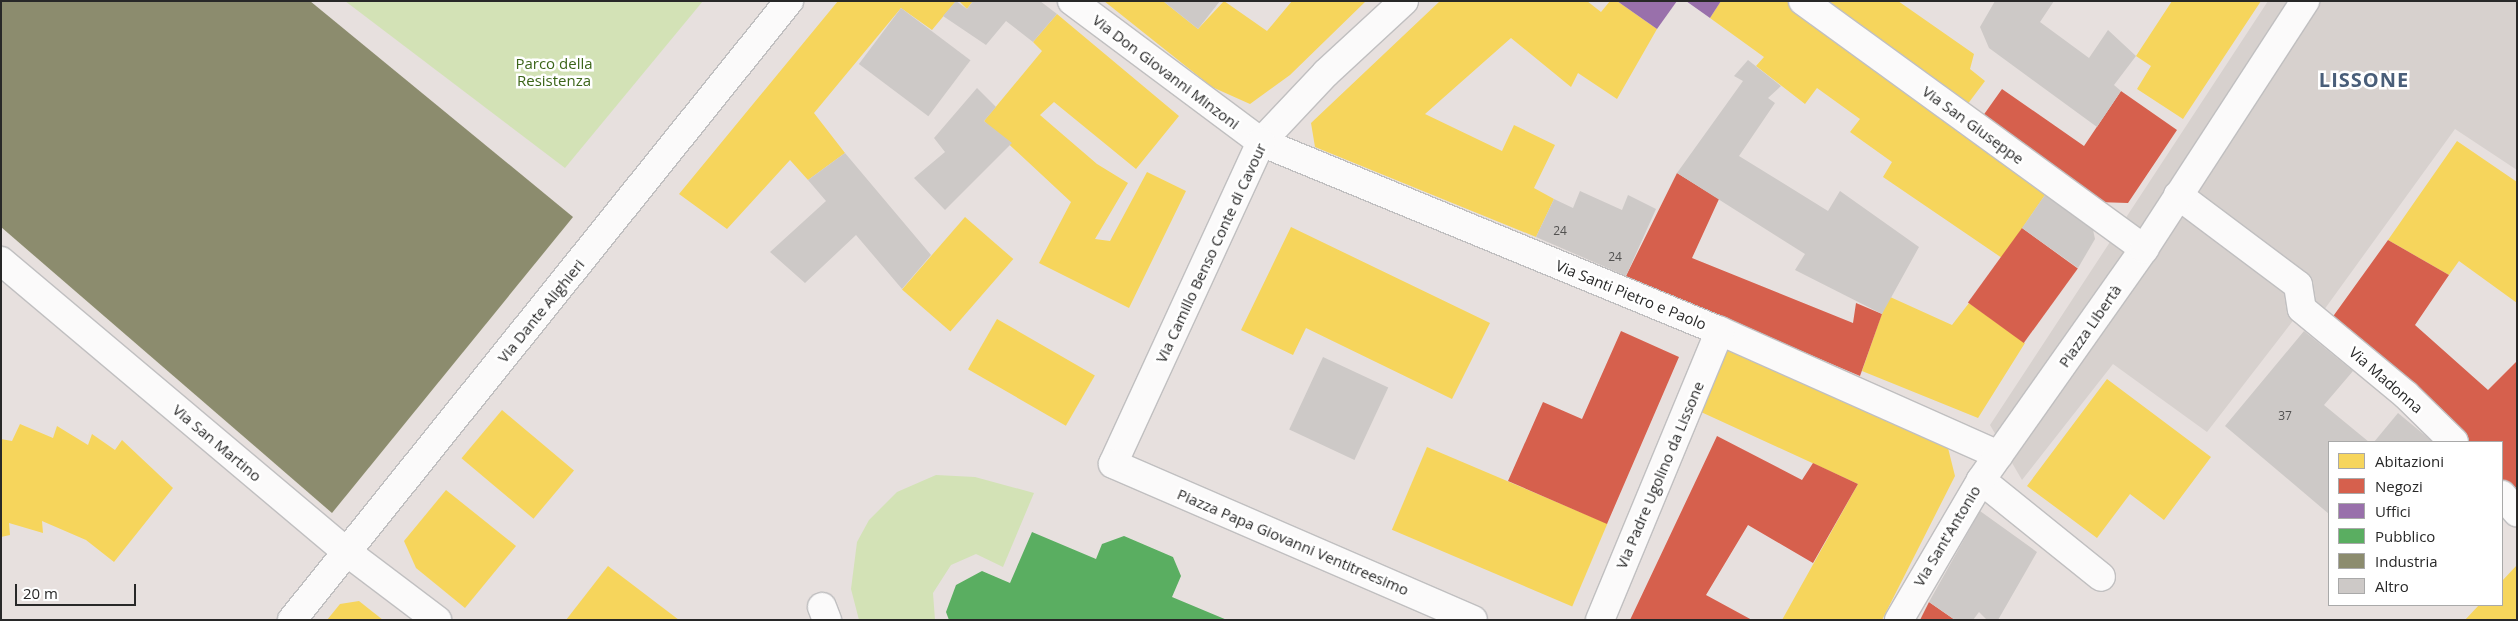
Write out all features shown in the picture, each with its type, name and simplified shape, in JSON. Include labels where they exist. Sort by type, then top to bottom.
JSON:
[{"type":"street","name":"Via Dante Alighieri","points":[[292,620],[789,1]]},
{"type":"street","name":"Via Don Giovanni Minzoni","points":[[1072,1],[1261,142]]},
{"type":"street","name":"Via Camillo Benso Conte di Cavour","points":[[1113,464],[1261,142],[1326,73],[1404,1]]},
{"type":"street","name":"Via San Giuseppe","points":[[1804,1],[2144,249]]},
{"type":"street","name":"Piazza Libertà","points":[[1998,455],[2144,249],[2305,1]]},
{"type":"street","name":"Via Santi Pietro e Paolo","points":[[1261,142],[1720,331],[1998,455]]},
{"type":"street","name":"Via Madonna","points":[[2178,195],[2298,285],[2302,309],[2406,395],[2453,441]]},
{"type":"street","name":"Via San Martino","points":[[1,261],[347,552],[437,620]]},
{"type":"street","name":"Via Padre Ugolino da Lissone","points":[[1600,620],[1720,331]]},
{"type":"street","name":"Via Sant'Antonio","points":[[1899,620],[1981,480],[1998,455]]},
{"type":"street","name":"Piazza Papa Giovanni Ventitreesimo","points":[[1113,464],[1473,620]]},
{"type":"street","points":[[1981,480],[2101,578]]},
{"type":"street","points":[[2503,496],[2517,512]]},
{"type":"green space","name":"Parco della Resistenza","points":[[345,1],[703,1],[565,168]]},
{"type":"green space","points":[[936,475],[975,477],[1034,493],[1003,567],[976,554],[951,565],[933,593],[935,620],[859,620],[851,589],[857,542],[869,520],[897,492]]},
{"type":"shaded area","points":[[2268,1],[2517,1],[2517,170],[2455,129],[2316,321],[2302,309],[2207,432],[2113,364],[2022,480],[1990,425]]},
{"type":"building: Abitazioni","points":[[838,1],[956,1],[932,30],[901,8],[814,113],[845,153],[808,180],[790,160],[727,229],[679,194]]},
{"type":"building: Abitazioni","points":[[959,1],[973,1],[967,9]]},
{"type":"building: Abitazioni","points":[[1104,1],[1163,1],[1198,29],[1224,1],[1267,31],[1292,1],[1366,1],[1290,75],[1250,104],[1212,87]]},
{"type":"building: Abitazioni","points":[[1440,1],[1587,1],[1601,12],[1610,1],[1617,1],[1657,29],[1617,99],[1578,73],[1571,87],[1511,38],[1425,114],[1502,151],[1514,125],[1555,145],[1534,188],[1554,199],[1536,237],[1315,147],[1311,123]]},
{"type":"building: Abitazioni","points":[[1721,1],[1786,1],[2047,192],[2002,258],[1883,177],[1892,162],[1850,132],[1860,119],[1817,88],[1805,104],[1756,66],[1764,57],[1710,18]]},
{"type":"building: Abitazioni","points":[[1822,1],[1898,1],[1974,54],[1970,69],[1985,81],[1967,105]]},
{"type":"building: Abitazioni","points":[[2172,1],[2261,1],[2183,119],[2137,89],[2151,66],[2136,56]]},
{"type":"building: Abitazioni","points":[[1057,14],[1179,116],[1136,169],[1054,102],[1040,115],[1097,164],[1128,183],[1095,239],[1110,241],[1147,172],[1186,191],[1129,308],[1039,263],[1071,202],[984,121],[1042,51],[1033,42]]},
{"type":"building: Abitazioni","points":[[2457,141],[2517,182],[2517,303],[2459,261],[2449,275],[2388,240]]},
{"type":"building: Abitazioni","points":[[965,217],[1013,259],[950,331],[902,289]]},
{"type":"building: Abitazioni","points":[[1291,227],[1490,323],[1452,399],[1306,328],[1293,355],[1241,330]]},
{"type":"building: Abitazioni","points":[[1888,296],[1952,325],[1969,303],[2025,343],[1978,418],[1862,371]]},
{"type":"building: Abitazioni","points":[[997,319],[1095,376],[1066,426],[968,369]]},
{"type":"building: Abitazioni","points":[[1728,348],[1947,444],[1955,476],[1882,620],[1782,620],[1858,484],[1701,412]]},
{"type":"building: Abitazioni","points":[[2107,379],[2211,457],[2164,520],[2130,494],[2097,538],[2027,486]]},
{"type":"building: Abitazioni","points":[[502,410],[574,470],[534,519],[462,458]]},
{"type":"building: Abitazioni","points":[[20,424],[53,438],[57,426],[88,445],[92,434],[115,450],[122,440],[173,488],[114,562],[86,540],[42,521],[43,533],[9,523],[10,535],[1,537],[1,439],[12,441]]},
{"type":"building: Abitazioni","points":[[1427,447],[1607,524],[1572,606],[1392,530]]},
{"type":"building: Abitazioni","points":[[446,490],[516,546],[465,608],[416,568],[404,541]]},
{"type":"building: Abitazioni","points":[[2517,565],[2517,620],[2465,620],[2478,606],[2503,606],[2503,580]]},
{"type":"building: Abitazioni","points":[[608,566],[679,620],[566,620]]},
{"type":"building: Abitazioni","points":[[359,601],[383,620],[327,620],[340,604]]},
{"type":"building: Negozi","points":[[2002,89],[2084,146],[2121,91],[2177,130],[2128,203],[2097,202],[1980,120]]},
{"type":"building: Negozi","points":[[1677,173],[1719,199],[1692,258],[1853,323],[1856,303],[1882,314],[1860,376],[1626,276]]},
{"type":"building: Negozi","points":[[2022,228],[2078,269],[2024,343],[1968,302]]},
{"type":"building: Negozi","points":[[2388,240],[2449,275],[2415,325],[2488,390],[2517,361],[2517,502],[2503,487],[2503,441],[2462,441],[2329,322]]},
{"type":"building: Negozi","points":[[1621,331],[1679,357],[1607,524],[1508,481],[1543,402],[1582,419]]},
{"type":"building: Negozi","points":[[1717,436],[1802,480],[1813,463],[1858,484],[1813,563],[1748,525],[1706,595],[1752,620],[1630,620]]},
{"type":"building: Negozi","points":[[1929,602],[1955,620],[1920,620]]},
{"type":"building: Uffici","points":[[1617,1],[1677,1],[1657,29]]},
{"type":"building: Uffici","points":[[1686,1],[1721,1],[1710,18]]},
{"type":"building: Pubblico","points":[[1032,532],[1096,559],[1102,544],[1124,536],[1173,557],[1181,576],[1172,597],[1227,620],[949,620],[946,612],[956,585],[982,571],[1010,583]]},
{"type":"building: Industria","points":[[1,1],[310,1],[573,217],[332,513],[1,227]]},
{"type":"building: Altro","points":[[956,1],[967,9],[973,1],[1040,1],[1057,14],[1033,42],[1006,21],[986,45],[943,16]]},
{"type":"building: Altro","points":[[1163,1],[1220,1],[1198,29]]},
{"type":"building: Altro","points":[[1995,1],[2054,1],[2040,22],[2089,58],[2108,30],[2136,56],[2114,85],[2121,91],[2097,127],[1989,48],[1980,27]]},
{"type":"building: Altro","points":[[901,8],[970,60],[928,116],[859,64]]},
{"type":"building: Altro","points":[[1748,60],[1781,86],[1768,98],[1775,103],[1739,156],[1828,211],[1840,191],[1919,247],[1882,314],[1795,270],[1805,254],[1677,173],[1743,81],[1734,76]]},
{"type":"building: Altro","points":[[977,88],[996,107],[984,121],[1012,143],[945,210],[914,178],[945,152],[934,138]]},
{"type":"building: Altro","points":[[845,153],[931,255],[902,289],[856,235],[805,283],[770,252],[826,201],[808,180]]},
{"type":"building: Altro","points":[[1580,191],[1622,210],[1628,195],[1656,209],[1626,276],[1536,237],[1554,199],[1573,208]]},
{"type":"building: Altro","points":[[2047,192],[2092,225],[2095,239],[2078,268],[2022,228]]},
{"type":"building: Altro","points":[[2304,331],[2353,371],[2324,405],[2368,441],[2328,441],[2328,513],[2225,426]]},
{"type":"building: Altro","points":[[1323,357],[1388,387],[1354,460],[1289,430]]},
{"type":"building: Altro","points":[[2398,413],[2432,441],[2375,441]]},
{"type":"building: Altro","points":[[1980,511],[2037,552],[1998,620],[1987,620],[1979,612],[1973,620],[1955,620],[1929,602]]},
{"type":"district","name":"LISSONE","points":[[2364,79]]}]
